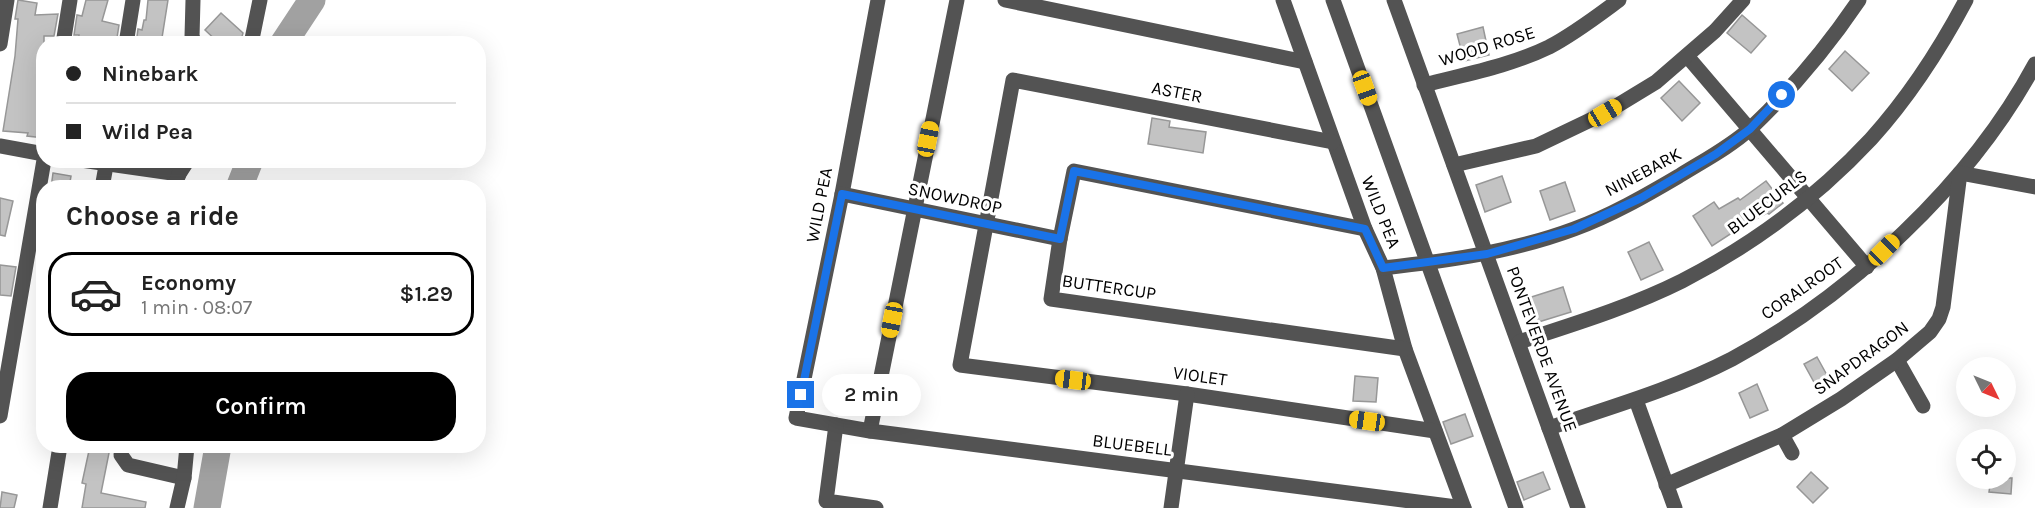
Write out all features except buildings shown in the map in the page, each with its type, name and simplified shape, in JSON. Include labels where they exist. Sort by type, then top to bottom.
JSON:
[{"type":"street","points":[[0,44],[7,0]]},
{"type":"street","points":[[64,36],[70,0]]},
{"type":"street","points":[[127,36],[134,0]]},
{"type":"street","points":[[192,36],[193,0]]},
{"type":"street","points":[[253,36],[260,0]]},
{"type":"street","name":"WILD PEA","points":[[796,417],[842,194],[878,0]]},
{"type":"street","points":[[870,431],[957,0]]},
{"type":"street","points":[[1005,0],[1305,62]]},
{"type":"street","name":"WILD PEA","points":[[1282,0],[1365,229],[1383,268],[1405,349],[1464,508]]},
{"type":"street","points":[[1333,0],[1516,508]]},
{"type":"street","name":"PONTEVERDE AVENUE","points":[[1394,0],[1578,508]]},
{"type":"street","name":"WOOD ROSE","points":[[1424,85],[1515,60],[1549,47],[1584,26],[1619,0]]},
{"type":"street","points":[[1454,165],[1536,146],[1605,113],[1656,82],[1715,31],[1743,0]]},
{"type":"street","name":"NINEBARK","points":[[1383,268],[1487,254],[1574,229],[1641,198],[1716,154],[1750,129],[1806,69],[1837,32],[1859,0]]},
{"type":"street","name":"BLUECURLS","points":[[1519,342],[1615,310],[1682,281],[1756,239],[1808,198],[1871,139],[1932,58],[1966,0]]},
{"type":"street","points":[[1687,56],[1867,267]]},
{"type":"street","name":"CORALROOT","points":[[1549,428],[1636,400],[1732,359],[1793,321],[1867,267],[1960,172],[2028,92],[2035,64]]},
{"type":"street","name":"ASTER","points":[[986,224],[1013,80],[1334,142]]},
{"type":"street","points":[[0,146],[36,153]]},
{"type":"street","points":[[126,168],[173,180]]},
{"type":"street","name":"BUTTERCUP","points":[[1365,229],[1074,171],[1051,298],[1405,349]]},
{"type":"street","points":[[1960,172],[2035,187]]},
{"type":"street","name":"SNAPDRAGON","points":[[1666,485],[1782,435],[1841,399],[1897,360],[1930,332],[1939,319],[1943,307],[1960,172]]},
{"type":"street","name":"SNOWDROP","points":[[842,194],[1060,239]]},
{"type":"street","points":[[0,416],[36,207]]},
{"type":"street","name":"VIOLET","points":[[986,224],[960,365],[1187,394],[1435,431]]},
{"type":"street","points":[[1897,360],[1923,406]]},
{"type":"street","points":[[1171,508],[1187,394]]},
{"type":"street","points":[[1636,400],[1675,508]]},
{"type":"street","name":"BLUEBELL","points":[[796,417],[870,431],[1464,508]]},
{"type":"street","points":[[836,425],[826,501],[876,508]]},
{"type":"street","points":[[1782,435],[1792,453]]},
{"type":"street","points":[[50,508],[59,453]]},
{"type":"street","points":[[121,453],[128,465],[184,478]]},
{"type":"street","points":[[177,508],[184,478],[186,453]]},
{"type":"waterway","points":[[288,36],[312,0]]},
{"type":"waterway","points":[[242,180],[247,168]]},
{"type":"waterway","points":[[207,508],[217,453]]},
{"type":"route","points":[[801,395],[842,194],[1060,239],[1074,171],[1365,229],[1383,268],[1487,254],[1574,229],[1641,198],[1716,154],[1750,129],[1782,95]]}]
